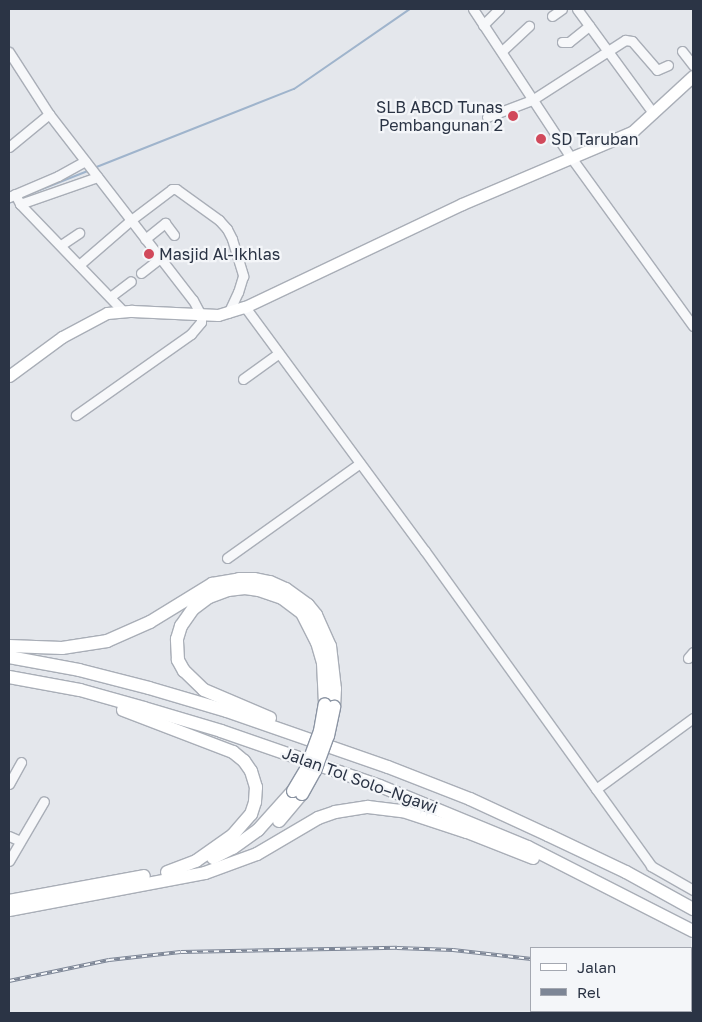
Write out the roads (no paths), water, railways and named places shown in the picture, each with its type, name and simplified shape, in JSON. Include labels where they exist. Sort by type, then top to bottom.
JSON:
[{"type":"highway","points":[[9,646],[62,648],[107,641],[150,622],[212,584],[239,579],[254,579],[270,582],[286,590],[308,605],[316,615],[330,646],[336,688],[298,793],[258,830],[233,848],[171,875],[9,910]]},
{"type":"highway","points":[[330,705],[318,642],[302,613],[282,598],[260,590],[245,588],[228,590],[202,601],[186,617],[177,639],[178,660],[184,671],[204,690],[388,767]]},
{"type":"highway","name":"Jalan Tol Solo–Ngawi","points":[[9,656],[79,670],[149,688],[227,712],[388,767],[470,799],[548,835],[626,872],[693,909]]},
{"type":"highway","points":[[9,677],[123,710],[217,744],[233,752],[244,761],[251,771],[256,787],[251,814],[233,835],[222,844],[171,875]]},
{"type":"highway","name":"Jalan Tol Solo–Ngawi","points":[[9,677],[80,690],[144,708],[220,731],[380,786],[528,847],[624,894],[693,931]]},
{"type":"highway","points":[[9,901],[171,875],[205,873],[258,854],[318,818],[335,812],[368,807],[403,811],[467,832],[624,894]]},
{"type":"main road","points":[[9,376],[62,337],[107,313],[123,311],[201,315],[228,313],[245,307],[462,204],[570,156],[626,135],[640,126],[693,76]]},
{"type":"street","points":[[473,9],[570,156],[693,326]]},
{"type":"street","points":[[483,25],[499,9]]},
{"type":"street","points":[[552,16],[562,9]]},
{"type":"street","points":[[577,9],[653,113]]},
{"type":"street","points":[[502,51],[529,26]]},
{"type":"street","points":[[562,42],[568,42],[589,26]]},
{"type":"street","points":[[487,117],[532,100],[606,51],[630,39],[656,70],[668,65]]},
{"type":"street","points":[[682,51],[693,65]]},
{"type":"street","points":[[9,52],[49,114],[193,300],[201,315],[201,322],[191,334],[76,415]]},
{"type":"street","points":[[9,147],[49,114]]},
{"type":"street","points":[[16,199],[92,170]]},
{"type":"street","points":[[16,199],[58,176],[92,170]]},
{"type":"street","points":[[79,264],[131,220],[172,189],[176,189],[219,220],[227,229],[232,239],[243,276],[228,313]]},
{"type":"street","points":[[16,199],[123,311]]},
{"type":"street","points":[[145,239],[165,223],[174,235]]},
{"type":"street","points":[[60,245],[79,232]]},
{"type":"street","points":[[141,273],[160,258]]},
{"type":"street","points":[[110,297],[131,281]]},
{"type":"street","points":[[245,307],[654,869],[693,890]]},
{"type":"street","points":[[243,379],[279,353]]},
{"type":"street","points":[[228,558],[360,464]]},
{"type":"street","points":[[596,789],[693,718]]},
{"type":"street","points":[[9,784],[21,762]]},
{"type":"street","points":[[9,861],[44,801]]},
{"type":"street","points":[[9,836],[20,842]]},
{"type":"waterway","points":[[94,168],[294,89],[410,9]]},
{"type":"waterway","points":[[27,195],[90,170]]},
{"type":"waterway","points":[[9,203],[16,200]]},
{"type":"railway","points":[[9,981],[109,960],[181,952],[397,948],[453,950],[530,959]]},
{"type":"place","name":"SLB ABCD Tunas Pembangunan 2","points":[[513,116]]},
{"type":"place","name":"SD Taruban","points":[[541,139]]},
{"type":"place","name":"Masjid Al-Ikhlas","points":[[149,254]]}]
